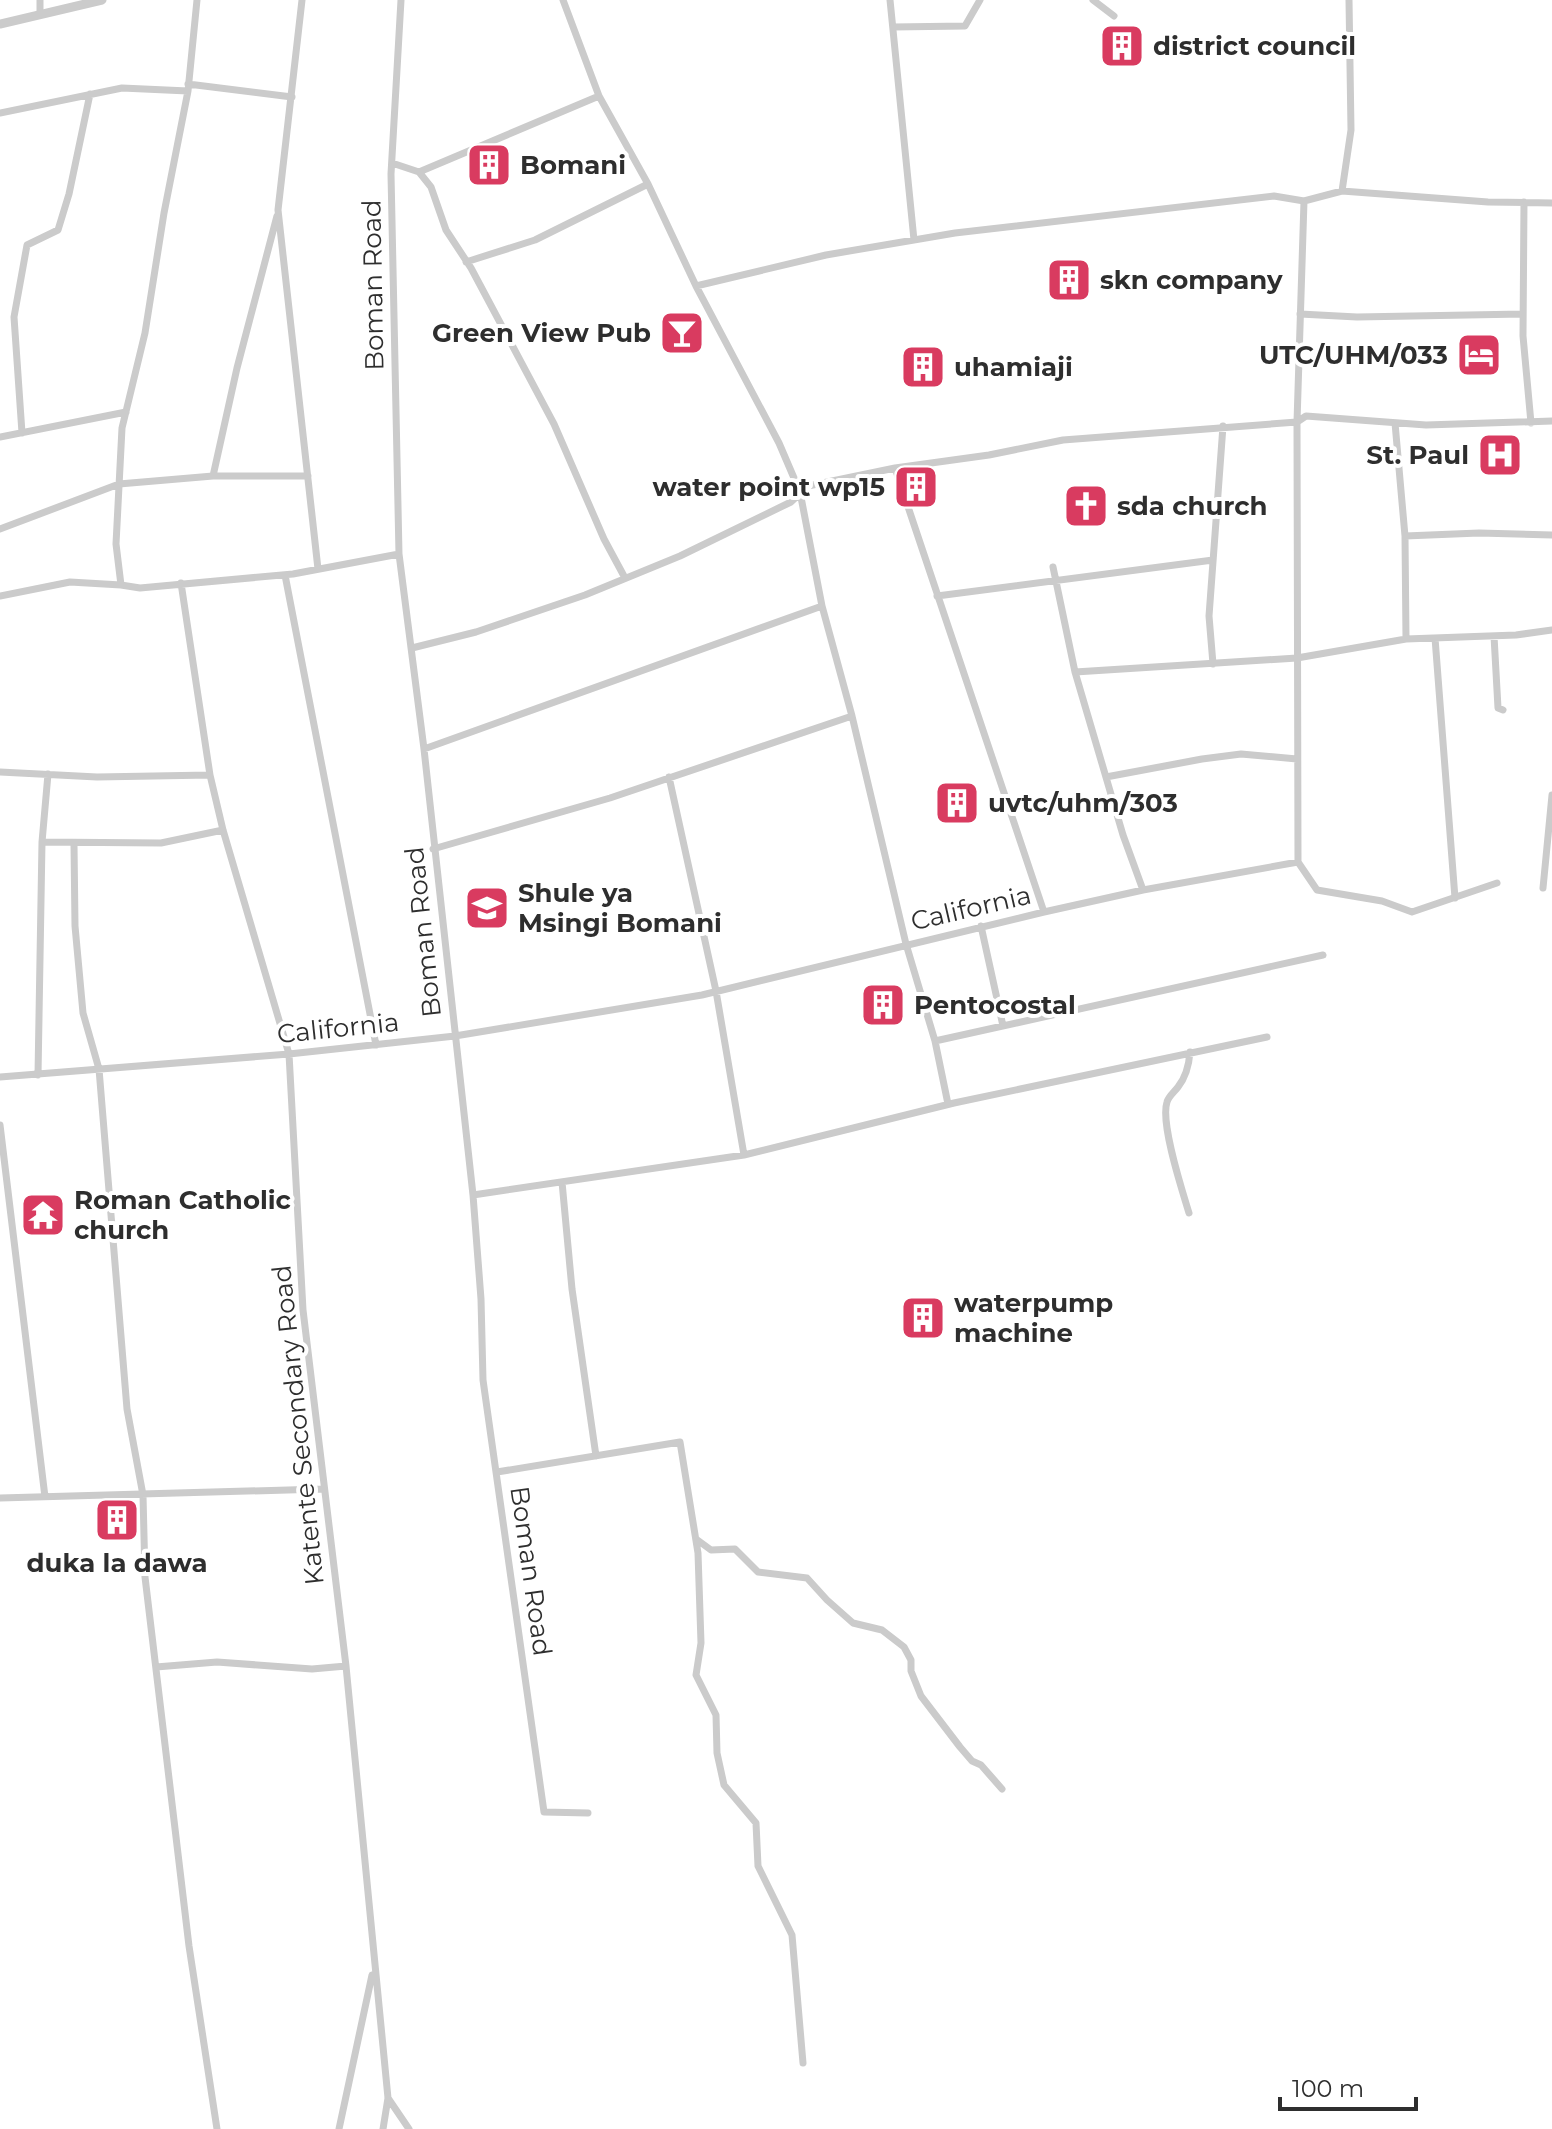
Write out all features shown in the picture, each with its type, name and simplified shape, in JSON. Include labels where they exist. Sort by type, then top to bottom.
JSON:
[{"type":"street","points":[[40,0],[40,15]]},
{"type":"street","points":[[0,24],[102,0]]},
{"type":"street","points":[[121,585],[116,544],[122,428],[145,333],[188,88],[197,0]]},
{"type":"street","points":[[213,476],[278,210],[302,0]]},
{"type":"street","name":"Boman Road","points":[[401,0],[392,163],[391,260],[399,554],[424,749],[473,1195],[483,1380],[544,1812],[588,1813]]},
{"type":"street","points":[[563,0],[599,96],[648,184],[696,286],[779,443],[800,492],[822,606],[852,716],[906,944],[935,1041],[948,1104]]},
{"type":"street","points":[[890,0],[914,240]]},
{"type":"street","points":[[893,27],[965,26],[980,0]]},
{"type":"street","points":[[1093,0],[1114,16]]},
{"type":"street","points":[[1342,191],[1351,130],[1349,0]]},
{"type":"street","points":[[0,113],[122,88],[188,88],[292,97]]},
{"type":"street","points":[[22,433],[14,317],[22,265],[27,245],[58,230],[69,194],[90,94]]},
{"type":"street","points":[[419,172],[599,96]]},
{"type":"street","points":[[392,163],[419,172],[431,187],[446,230],[554,424],[604,539],[625,578]]},
{"type":"street","points":[[466,262],[535,240],[648,184]]},
{"type":"street","points":[[696,286],[826,255],[914,240],[1274,196],[1304,201],[1342,191],[1552,203]]},
{"type":"street","points":[[1304,201],[1297,422],[1298,862],[1317,890],[1382,901],[1412,912],[1497,883]]},
{"type":"street","points":[[1524,202],[1523,314],[1531,423]]},
{"type":"street","points":[[278,210],[318,569]]},
{"type":"street","points":[[1300,314],[1357,317],[1523,314]]},
{"type":"street","points":[[0,437],[126,412]]},
{"type":"street","points":[[412,648],[476,632],[680,556],[791,502],[808,486],[895,468],[989,455],[1063,440],[1297,422],[1306,416],[1426,425],[1552,421]]},
{"type":"street","points":[[1395,423],[1405,536],[1406,639]]},
{"type":"street","points":[[1213,664],[1209,616],[1223,426]]},
{"type":"street","points":[[895,468],[1044,912]]},
{"type":"street","points":[[0,529],[119,484],[213,476],[308,476]]},
{"type":"street","points":[[1405,536],[1479,533],[1552,535]]},
{"type":"street","points":[[0,596],[70,582],[140,588],[285,575],[399,554]]},
{"type":"street","points":[[937,596],[1213,560]]},
{"type":"street","points":[[1053,567],[1075,672],[1143,890]]},
{"type":"street","points":[[285,575],[376,1045]]},
{"type":"street","name":"Katente Secondary Road","points":[[181,583],[210,775],[223,830],[289,1054],[303,1310],[322,1489],[346,1666],[388,2098],[383,2129]]},
{"type":"street","points":[[424,749],[822,606]]},
{"type":"street","points":[[1075,672],[1297,658],[1406,639],[1494,636],[1552,630]]},
{"type":"street","points":[[1494,636],[1496,696],[1498,708],[1503,710]]},
{"type":"street","points":[[1435,638],[1455,898]]},
{"type":"street","points":[[433,849],[610,798],[852,716]]},
{"type":"street","points":[[1106,777],[1241,754],[1297,759]]},
{"type":"street","points":[[0,772],[97,777],[210,775]]},
{"type":"street","points":[[38,1075],[42,842],[48,774]]},
{"type":"street","points":[[669,777],[716,991],[744,1155]]},
{"type":"street","points":[[1543,888],[1552,795]]},
{"type":"street","points":[[42,842],[161,843],[223,830]]},
{"type":"street","points":[[74,844],[75,926],[83,1013],[99,1069],[127,1409],[143,1495],[145,1577],[189,1946],[217,2129]]},
{"type":"street","name":"California","points":[[0,1077],[289,1054],[455,1036],[716,991],[1143,890],[1298,862]]},
{"type":"street","points":[[981,926],[1003,1026]]},
{"type":"street","points":[[935,1041],[1323,955]]},
{"type":"street","points":[[473,1195],[744,1155],[948,1104],[1267,1037]]},
{"type":"street","points":[[1189,1213],[1174,1167],[1165,1116],[1167,1100],[1181,1084],[1189,1065],[1190,1052]]},
{"type":"street","points":[[0,1125],[45,1497]]},
{"type":"street","points":[[562,1182],[572,1289],[596,1456]]},
{"type":"street","points":[[497,1472],[680,1442],[696,1539],[701,1643],[696,1675],[716,1715],[717,1753],[724,1785],[756,1823],[758,1866],[792,1935],[803,2063]]},
{"type":"street","points":[[0,1498],[322,1489]]},
{"type":"street","points":[[696,1539],[711,1550],[735,1549],[758,1572],[807,1578],[853,1623],[882,1630],[904,1647],[921,1696],[972,1761],[988,1772],[1002,1789]]},
{"type":"street","points":[[156,1667],[217,1662],[312,1669],[346,1666]]},
{"type":"street","points":[[339,2129],[374,1967]]},
{"type":"street","points":[[388,2098],[409,2129]]},
{"type":"place","name":"district council","points":[[1122,46]]},
{"type":"place","name":"Bomani","points":[[489,165]]},
{"type":"place","name":"skn company","points":[[1069,280]]},
{"type":"place","name":"Green View Pub","points":[[682,333]]},
{"type":"place","name":"UTC/UHM/033","points":[[1479,355]]},
{"type":"place","name":"uhamiaji","points":[[923,367]]},
{"type":"place","name":"St. Paul","points":[[1500,455]]},
{"type":"place","name":"water point wp15","points":[[916,487]]},
{"type":"place","name":"sda church","points":[[1086,506]]},
{"type":"place","name":"uvtc/uhm/303","points":[[957,803]]},
{"type":"place","name":"Shule ya Msingi Bomani","points":[[487,908]]},
{"type":"place","name":"Pentocostal","points":[[883,1005]]},
{"type":"place","name":"Roman Catholic church","points":[[43,1215]]},
{"type":"place","name":"waterpump machine","points":[[923,1318]]},
{"type":"place","name":"duka la dawa","points":[[117,1520]]}]
